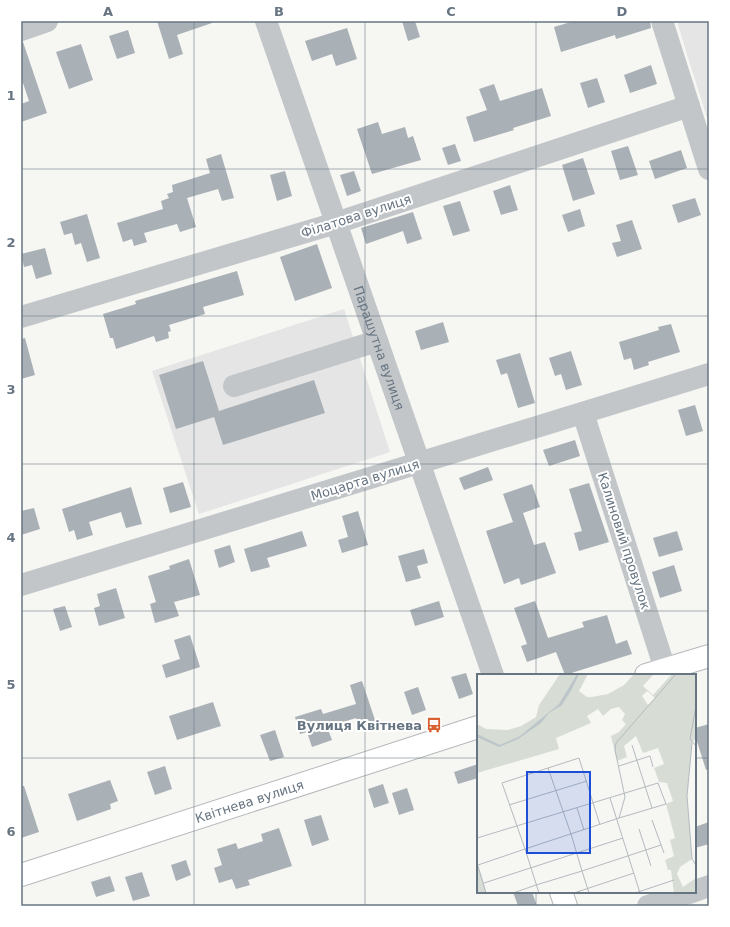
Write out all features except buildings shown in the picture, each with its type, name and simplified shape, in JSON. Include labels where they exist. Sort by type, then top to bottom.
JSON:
[{"type":"main road","points":[[655,672],[709,656]]},
{"type":"main road","name":"Квітнева вулиця","points":[[21,875],[477,727]]},
{"type":"main road","points":[[561,893],[566,906]]},
{"type":"street","points":[[21,30],[47,21]]},
{"type":"street","name":"Парашутна вулиця","points":[[266,21],[493,674]]},
{"type":"street","points":[[662,21],[709,169]]},
{"type":"street","name":"Філатова вулиця","points":[[21,316],[336,223],[689,106]]},
{"type":"street","points":[[234,386],[376,341]]},
{"type":"street","name":"Моцарта вулиця","points":[[21,585],[709,374]]},
{"type":"street","name":"Калиновий провулок","points":[[583,413],[655,672]]},
{"type":"street","points":[[696,891],[709,886]]},
{"type":"street","points":[[648,906],[689,893]]},
{"type":"shaded area","points":[[677,21],[709,21],[709,124],[686,51]]},
{"type":"shaded area","points":[[344,309],[390,452],[199,514],[152,371]]},
{"type":"place","name":"Вулиця Квітнева","points":[[434,725]]}]
